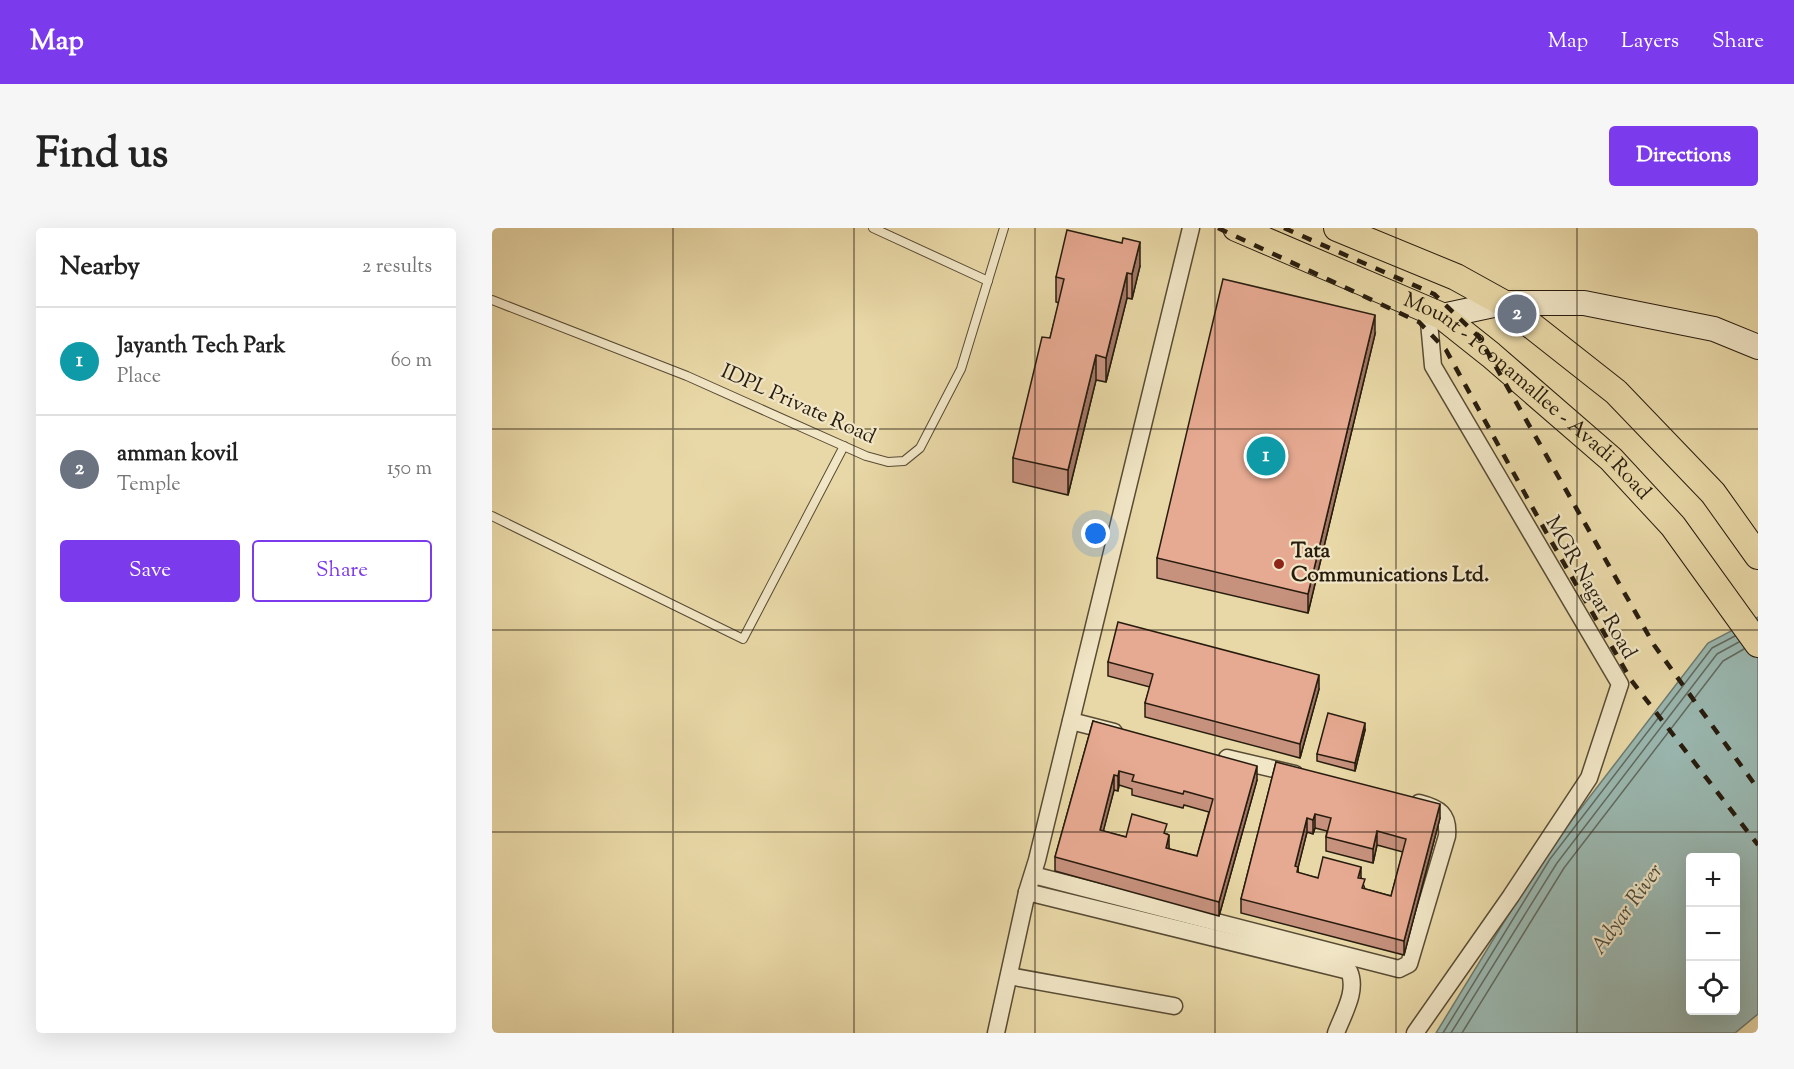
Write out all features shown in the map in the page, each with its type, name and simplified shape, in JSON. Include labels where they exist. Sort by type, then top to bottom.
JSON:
[{"type":"main road","name":"Mount - Poonamallee - Avadi Road","points":[[1236,228],[1435,314],[1491,355],[1611,459],[1673,526],[1758,644]]},
{"type":"main road","points":[[1337,228],[1456,277],[1503,303],[1616,392],[1713,493],[1758,556]]},
{"type":"street","points":[[996,1033],[1026,892],[1033,875],[1191,228]]},
{"type":"street","points":[[1435,314],[1503,303],[1584,303],[1714,329],[1758,347]]},
{"type":"street","name":"MGR Nagar Road","points":[[1415,1033],[1511,896],[1589,778],[1620,684],[1433,366],[1435,314]]},
{"type":"street","points":[[1071,721],[1127,735]]},
{"type":"street","points":[[1208,754],[1311,778]]},
{"type":"street","points":[[1033,875],[1399,969],[1409,964],[1447,836],[1448,823],[1440,811],[1403,800]]},
{"type":"street","points":[[1026,892],[1349,971],[1353,979],[1353,988],[1336,1033]]},
{"type":"street","points":[[1009,976],[1174,1006]]},
{"type":"lane","points":[[873,228],[988,281]]},
{"type":"lane","name":"IDPL Private Road","points":[[492,300],[687,376],[866,456],[888,462],[904,461],[920,448],[961,369],[1004,228]]},
{"type":"lane","points":[[492,516],[743,639],[844,446]]},
{"type":"water","name":"Adyar River","points":[[1758,617],[1758,1014],[1735,1033],[1436,1033],[1545,855],[1708,643]]},
{"type":"building","points":[[1067,230],[1122,243],[1123,238],[1140,242],[1132,274],[1127,273],[1106,358],[1096,355],[1068,470],[1013,458],[1042,337],[1050,338],[1064,279],[1056,277]]},
{"type":"building","points":[[1223,279],[1375,315],[1308,594],[1157,558]]},
{"type":"building","points":[[1118,622],[1319,675],[1300,744],[1145,703],[1153,674],[1108,662]]},
{"type":"building","points":[[1328,713],[1365,723],[1355,763],[1317,754]]},
{"type":"building","points":[[1093,721],[1257,766],[1219,902],[1055,857]],"holes":[[[1119,771],[1134,775],[1132,781],[1213,799],[1197,856],[1166,848],[1169,835],[1164,833],[1167,824],[1132,814],[1126,837],[1100,830],[1114,775],[1118,776]]]},
{"type":"building","points":[[1276,762],[1440,804],[1404,941],[1241,899]],"holes":[[[1315,814],[1331,818],[1326,837],[1373,849],[1377,831],[1406,839],[1391,896],[1362,888],[1365,879],[1358,878],[1361,867],[1323,857],[1318,878],[1297,872],[1298,867],[1295,866],[1307,818],[1313,820]]]},
{"type":"railway","points":[[1218,228],[1419,322],[1446,350],[1631,680],[1758,845]]},
{"type":"railway","points":[[1284,228],[1434,294],[1479,337],[1654,645],[1758,789]]},
{"type":"place","name":"amman kovil","points":[[1517,314]]},
{"type":"place","name":"Jayanth Tech Park","points":[[1266,456]]},
{"type":"place","name":"Tata Communications Ltd.","points":[[1279,564]]}]
